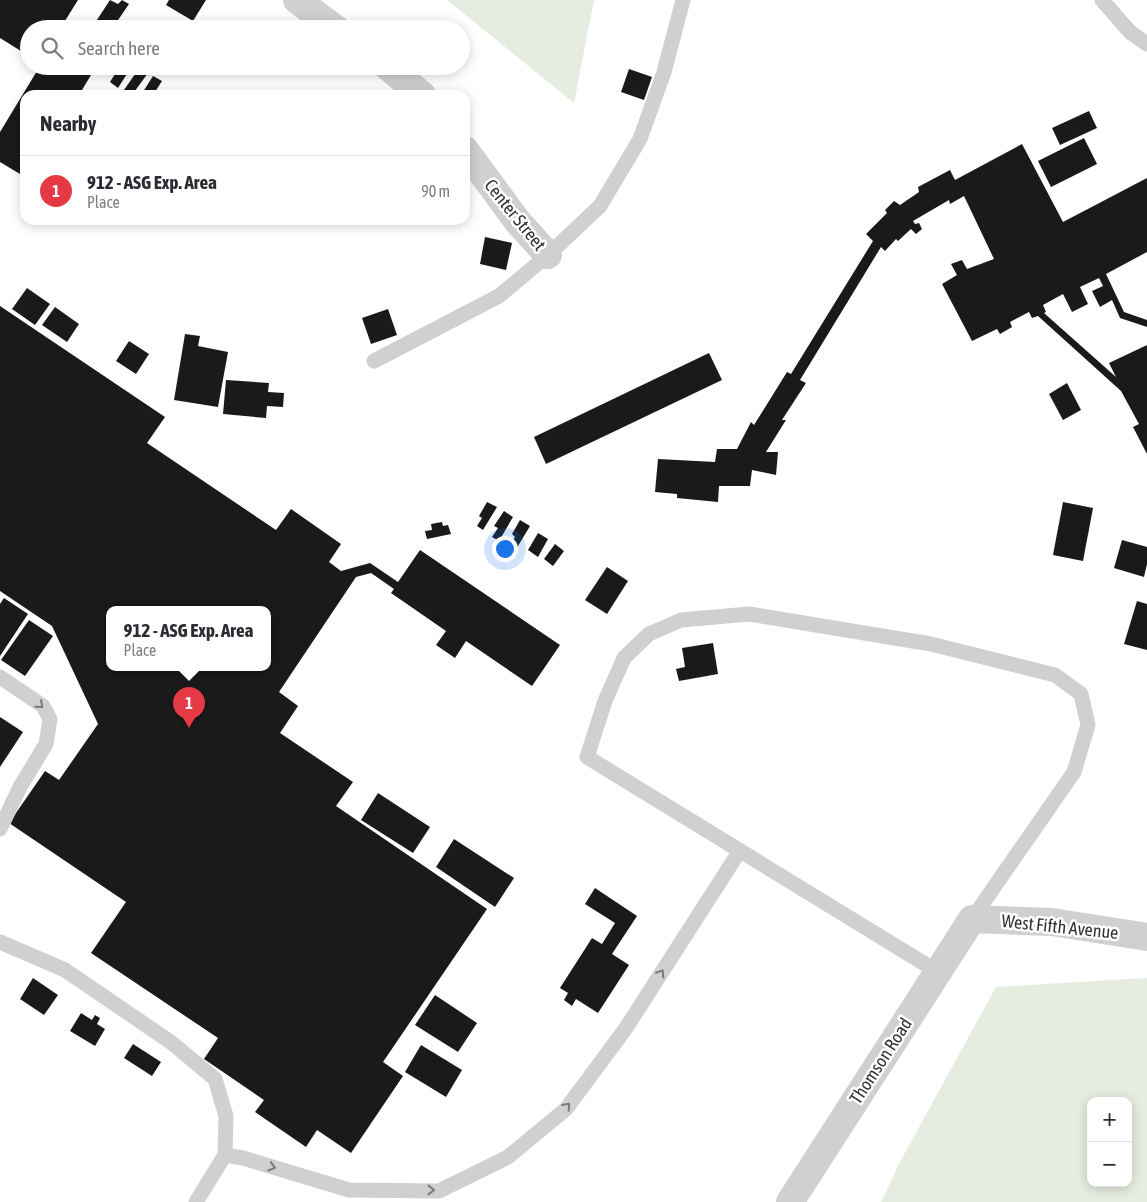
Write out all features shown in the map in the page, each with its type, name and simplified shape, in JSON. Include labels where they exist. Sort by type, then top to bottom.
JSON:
[{"type":"street","points":[[297,0],[324,20]]},
{"type":"street","points":[[398,75],[416,90]]},
{"type":"street","name":"Center Street","points":[[470,157],[518,222],[548,255]]},
{"type":"street","name":"West Fifth Avenue","points":[[972,920],[1052,922],[1147,937]]},
{"type":"street","name":"Thomson Road","points":[[790,1202],[972,920]]},
{"type":"lane","points":[[374,360],[499,296],[548,255],[600,206],[640,139],[664,72],[683,0]]},
{"type":"lane","points":[[1102,0],[1130,32],[1147,44]]},
{"type":"lane","points":[[938,972],[587,758],[605,701],[624,658],[649,634],[681,620],[749,614],[932,644],[1055,676],[1081,694],[1088,725],[1074,772],[972,920]]},
{"type":"lane","points":[[0,677],[43,706],[50,720],[46,744],[20,787],[0,828]]},
{"type":"lane","points":[[225,1155],[243,1158],[349,1190],[439,1191],[508,1157],[566,1109],[626,1028],[739,852]]},
{"type":"lane","points":[[0,942],[65,970],[172,1043],[215,1079],[226,1116],[225,1155],[196,1202]]},
{"type":"shaded area","points":[[447,0],[594,0],[574,103]]},
{"type":"shaded area","points":[[1147,978],[1147,1202],[881,1202],[901,1160],[996,987]]},
{"type":"building","points":[[0,0],[78,0],[66,20],[20,20],[20,50],[0,38]]},
{"type":"building","points":[[110,0],[118,4],[122,0],[129,4],[118,20],[97,20]]},
{"type":"building","points":[[169,0],[206,0],[194,20],[166,5]]},
{"type":"building","points":[[629,69],[652,77],[644,100],[621,92]]},
{"type":"building","points":[[35,75],[91,75],[82,90],[25,90]]},
{"type":"building","points":[[114,75],[126,75],[118,88],[110,82]]},
{"type":"building","points":[[134,75],[147,75],[136,90],[124,90]]},
{"type":"building","points":[[153,76],[162,81],[156,90],[144,90]]},
{"type":"building","points":[[20,99],[20,174],[0,162],[0,132]]},
{"type":"building","points":[[1089,111],[1097,128],[1060,145],[1052,128]]},
{"type":"building","points":[[1084,138],[1097,164],[1051,187],[1038,161]]},
{"type":"building","points":[[1022,144],[1063,222],[1147,178],[1147,252],[1106,274],[1124,312],[1147,320],[1147,327],[1120,318],[1112,300],[1100,307],[1092,291],[1103,286],[1099,278],[1080,287],[1088,304],[1072,312],[1063,294],[1043,305],[1046,312],[1044,313],[1116,377],[1109,363],[1147,345],[1147,454],[1133,427],[1139,424],[1121,391],[1038,316],[1032,318],[1029,312],[1010,322],[1012,327],[1000,334],[997,329],[972,341],[942,284],[957,275],[951,264],[962,260],[967,269],[994,259],[964,196],[950,204],[949,200],[913,221],[915,224],[919,223],[922,229],[916,234],[911,229],[898,241],[896,239],[885,251],[881,247],[800,380],[806,383],[782,420],[786,420],[766,452],[778,452],[776,475],[752,470],[750,486],[719,486],[718,502],[677,498],[677,494],[655,492],[658,459],[715,462],[717,449],[737,449],[751,422],[754,425],[787,372],[791,374],[873,241],[866,234],[887,213],[885,210],[894,201],[900,205],[919,192],[918,187],[950,170],[955,180]]},
{"type":"building","points":[[485,237],[512,243],[506,270],[480,264]]},
{"type":"building","points":[[27,288],[50,304],[35,325],[12,309]]},
{"type":"building","points":[[0,306],[165,417],[147,443],[276,530],[291,509],[341,544],[329,562],[341,571],[370,563],[398,582],[420,550],[560,645],[532,686],[466,641],[455,658],[436,645],[446,631],[391,593],[394,589],[371,573],[356,577],[279,692],[298,706],[280,733],[353,782],[336,806],[487,909],[383,1062],[403,1076],[351,1153],[317,1130],[306,1147],[255,1112],[264,1100],[204,1059],[218,1038],[91,953],[126,902],[9,823],[45,771],[59,780],[98,724],[52,626],[0,591]]},
{"type":"building","points":[[55,307],[79,324],[67,342],[42,325]]},
{"type":"building","points":[[388,309],[397,335],[371,344],[362,318]]},
{"type":"building","points":[[185,334],[200,336],[198,346],[228,352],[218,407],[174,400]]},
{"type":"building","points":[[129,341],[149,354],[136,374],[116,361]]},
{"type":"building","points":[[709,353],[722,380],[546,464],[534,437]]},
{"type":"building","points":[[226,380],[269,383],[268,392],[284,393],[283,407],[267,406],[266,418],[223,414]]},
{"type":"building","points":[[1067,383],[1081,410],[1063,420],[1049,394]]},
{"type":"building","points":[[487,502],[497,507],[483,530],[477,526],[482,518],[479,516]]},
{"type":"building","points":[[1063,502],[1093,508],[1083,561],[1053,555]]},
{"type":"building","points":[[504,511],[513,517],[499,541],[492,537],[498,528],[494,526]]},
{"type":"building","points":[[520,520],[530,526],[515,551],[509,547],[515,537],[512,534]]},
{"type":"building","points":[[442,522],[443,526],[448,525],[451,534],[427,539],[425,531],[432,530],[431,524]]},
{"type":"building","points":[[538,533],[548,539],[538,557],[528,550]]},
{"type":"building","points":[[1122,540],[1147,547],[1147,564],[1144,577],[1114,568]]},
{"type":"building","points":[[555,544],[564,551],[553,566],[544,559]]},
{"type":"building","points":[[607,567],[628,581],[607,614],[585,600]]},
{"type":"building","points":[[4,598],[28,614],[0,656],[0,604]]},
{"type":"building","points":[[1137,601],[1147,604],[1147,650],[1124,644]]},
{"type":"building","points":[[29,620],[53,636],[25,676],[1,660]]},
{"type":"building","points":[[713,643],[718,674],[679,681],[676,669],[685,667],[682,648]]},
{"type":"building","points":[[0,717],[23,732],[0,767]]},
{"type":"building","points":[[378,793],[430,827],[413,853],[361,820]]},
{"type":"building","points":[[454,839],[514,878],[495,907],[436,867]]},
{"type":"building","points":[[595,888],[637,916],[612,954],[629,965],[598,1013],[576,999],[572,1006],[564,1000],[568,993],[560,988],[592,938],[602,944],[615,923],[585,904]]},
{"type":"building","points":[[33,978],[58,995],[44,1015],[20,999]]},
{"type":"building","points":[[435,995],[477,1023],[458,1052],[415,1025]]},
{"type":"building","points":[[81,1013],[92,1020],[95,1015],[100,1018],[97,1024],[105,1029],[95,1046],[70,1031]]},
{"type":"building","points":[[133,1044],[161,1062],[152,1076],[124,1058]]},
{"type":"building","points":[[421,1045],[462,1070],[446,1097],[405,1072]]},
{"type":"place","name":"912 - ASG Exp. Area","points":[[189,728]]}]
